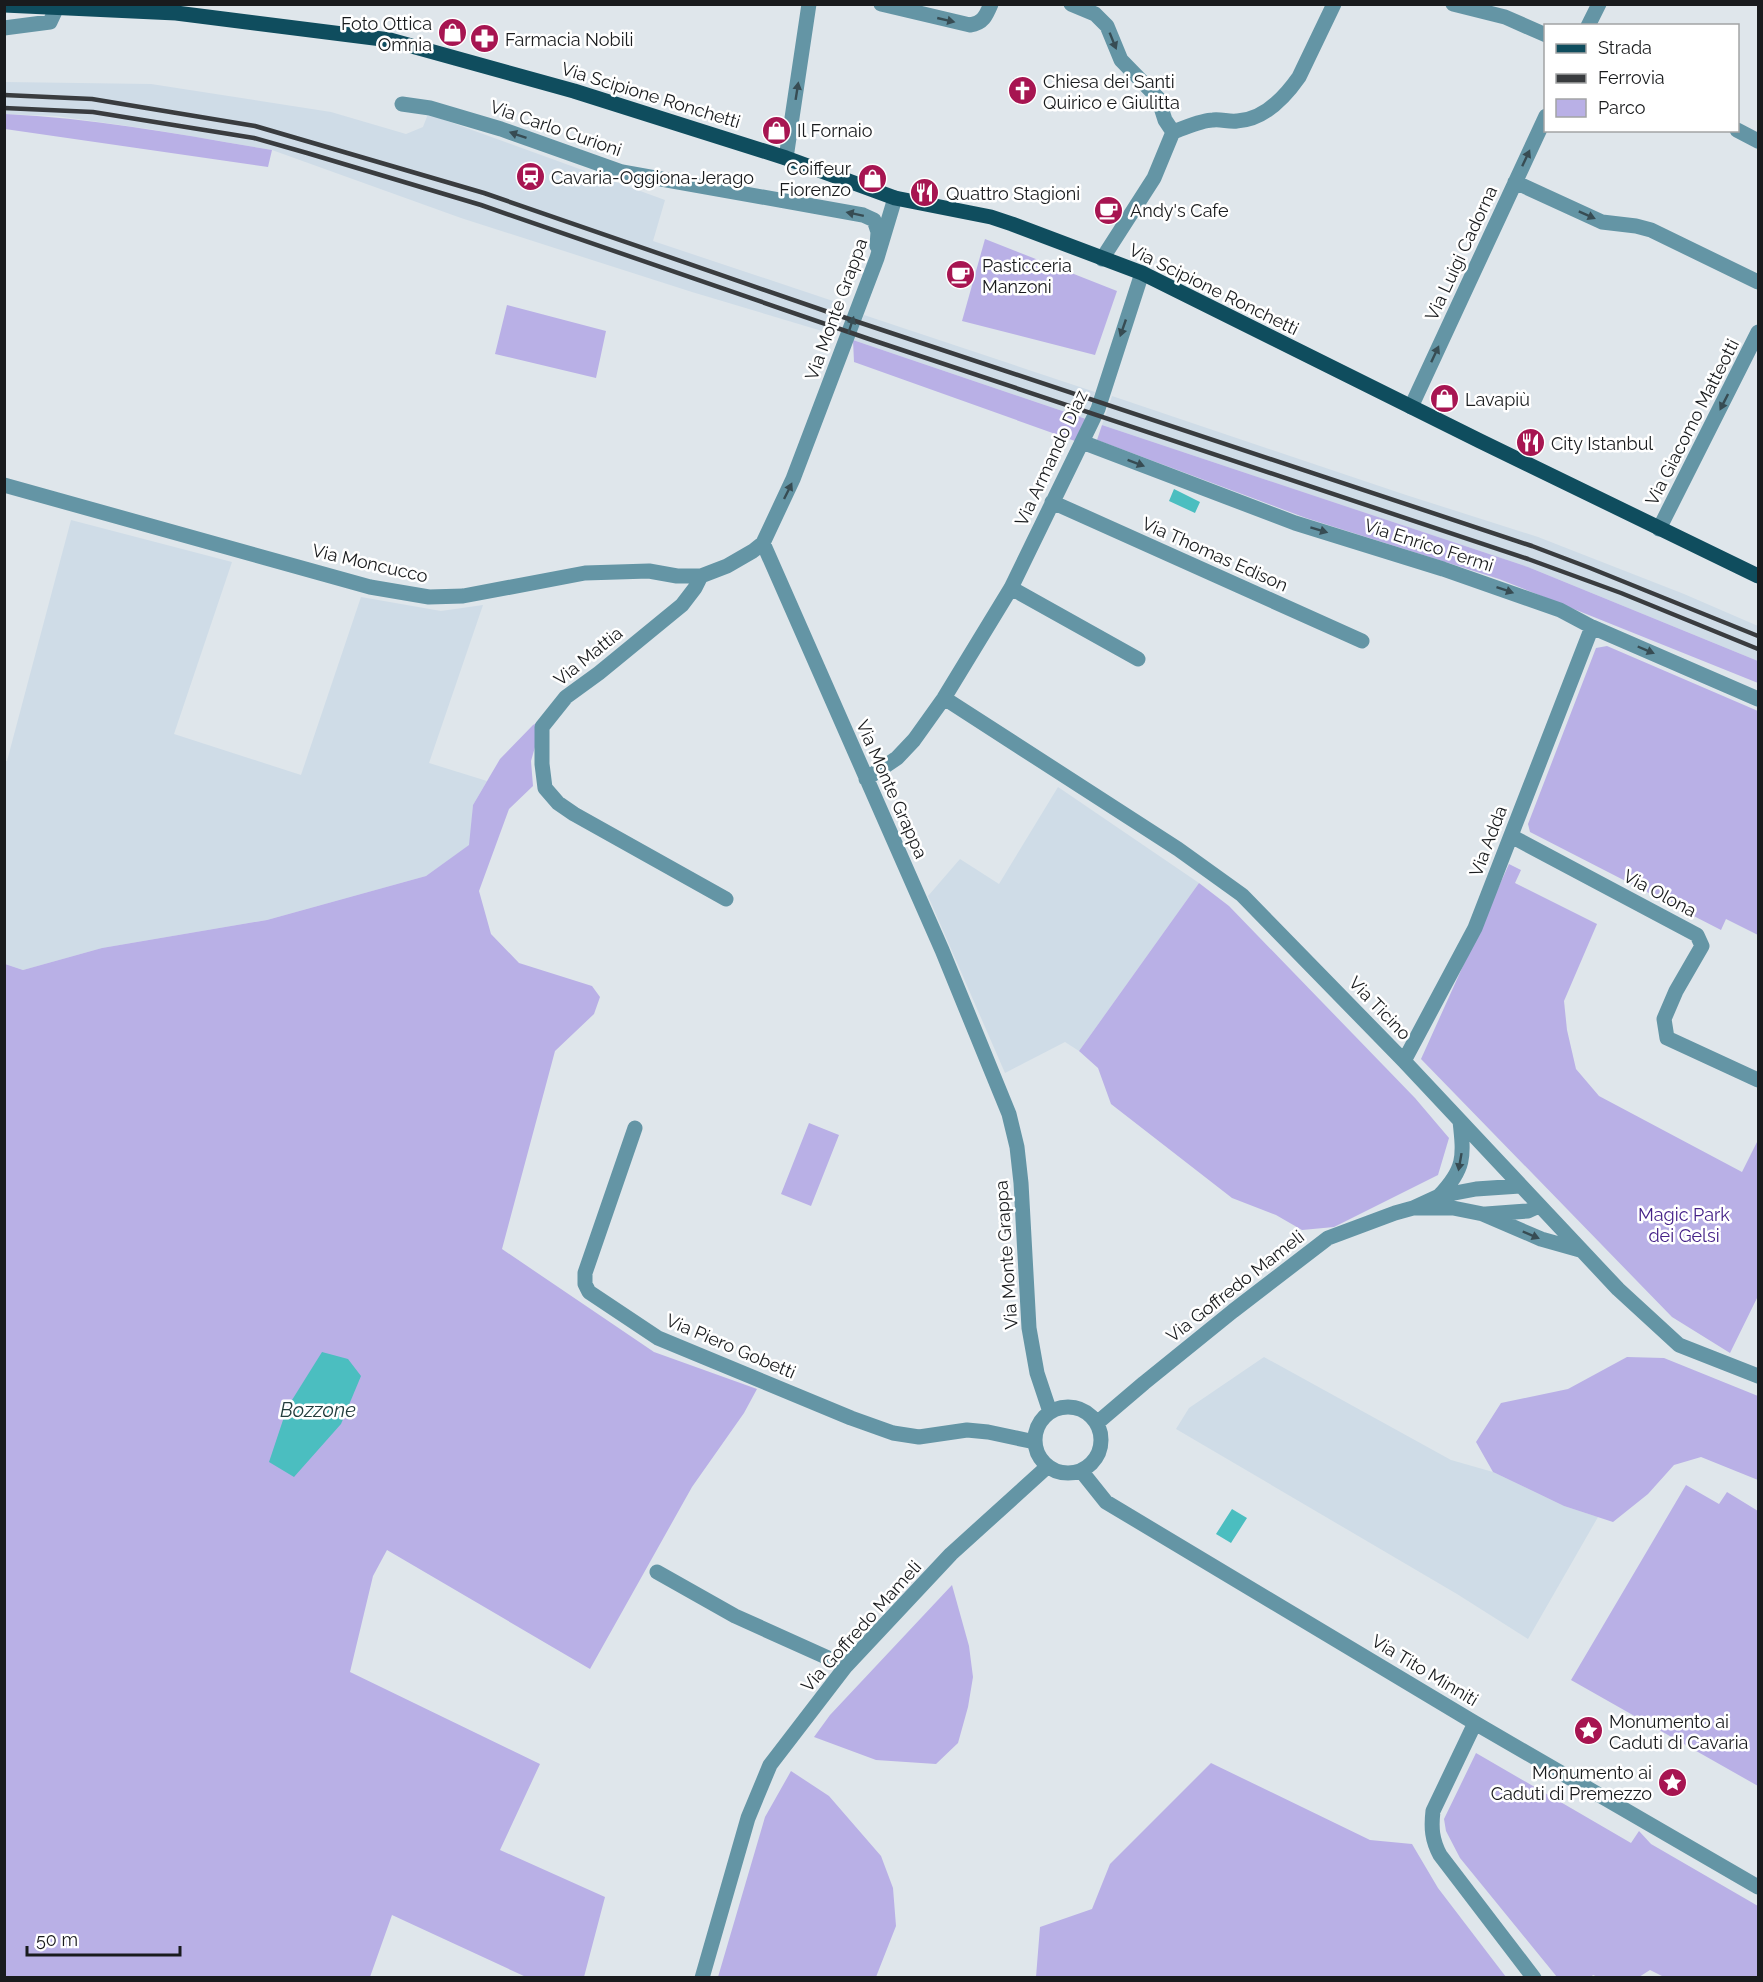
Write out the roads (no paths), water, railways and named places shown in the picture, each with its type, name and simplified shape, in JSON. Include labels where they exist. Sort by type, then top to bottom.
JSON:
[{"type":"main road","name":"Via Scipione Ronchetti","points":[[4,5],[177,13],[234,12],[390,40],[574,91],[786,158],[895,198],[991,217],[1142,273],[1758,576]]},
{"type":"street","points":[[786,158],[809,4]]},
{"type":"street","points":[[881,4],[970,25],[979,23],[987,16],[991,4]]},
{"type":"street","points":[[1071,4],[1095,14],[1107,26],[1121,60],[1158,98],[1165,120],[1173,132]]},
{"type":"street","points":[[1173,132],[1212,120],[1234,122],[1246,120],[1257,117],[1268,110],[1299,77],[1335,4]]},
{"type":"street","points":[[1453,4],[1505,17],[1544,35]]},
{"type":"street","points":[[1589,24],[1599,4]]},
{"type":"street","points":[[4,28],[50,22],[57,7]]},
{"type":"street","name":"Via Carlo Curioni","points":[[402,104],[429,108],[501,129],[622,172],[863,215],[874,220],[878,232],[877,258]]},
{"type":"street","name":"Via Luigi Cadorna","points":[[1411,407],[1544,118]]},
{"type":"street","points":[[1739,131],[1758,141]]},
{"type":"street","points":[[1102,259],[1154,178],[1173,132]]},
{"type":"street","points":[[1515,182],[1602,222],[1651,230],[1758,282]]},
{"type":"street","name":"Via Monte Grappa","points":[[895,198],[877,258],[793,479],[763,543],[942,950],[1009,1114],[1017,1147],[1021,1183],[1029,1328],[1037,1373],[1050,1412]]},
{"type":"street","name":"Via Armando Diaz","points":[[866,779],[897,758],[914,740],[944,698],[1011,588],[1098,409],[1142,273]]},
{"type":"street","name":"Via Giacomo Matteotti","points":[[1659,529],[1754,352],[1758,332]]},
{"type":"street","name":"Via Enrico Fermi","points":[[1082,442],[1295,523],[1443,569],[1560,610],[1592,627],[1758,699]]},
{"type":"street","name":"Via Moncucco","points":[[4,485],[369,587],[429,597],[463,596],[585,573],[649,571],[677,576],[701,576],[727,566],[763,543]]},
{"type":"street","name":"Via Thomas Edison","points":[[1052,502],[1362,641]]},
{"type":"street","name":"Via Mattia","points":[[701,576],[682,605],[566,697],[542,727],[542,764],[545,788],[558,803],[726,899]]},
{"type":"street","points":[[1011,588],[1138,659]]},
{"type":"street","name":"Via Adda","points":[[1404,1061],[1475,928],[1592,627]]},
{"type":"street","name":"Via Ticino","points":[[944,698],[1178,849],[1242,895],[1404,1061],[1618,1289],[1679,1345],[1758,1376]]},
{"type":"street","name":"Via Olona","points":[[1511,836],[1697,934],[1702,945],[1676,991],[1664,1019],[1667,1038],[1758,1080]]},
{"type":"street","name":"Via Goffredo Mameli","points":[[1439,1196],[1459,1171],[1463,1149],[1460,1121]]},
{"type":"street","name":"Via Piero Gobetti","points":[[635,1128],[585,1272],[585,1284],[589,1293],[658,1338],[851,1418],[893,1433],[919,1437],[968,1430],[1035,1442]]},
{"type":"street","name":"Via Goffredo Mameli","points":[[1097,1423],[1179,1354],[1328,1238],[1413,1208],[1439,1196],[1521,1186]]},
{"type":"street","name":"Via Goffredo Mameli","points":[[1483,1214],[1528,1211],[1539,1206]]},
{"type":"street","name":"Via Goffredo Mameli","points":[[1413,1208],[1453,1208],[1483,1214],[1541,1239],[1581,1250]]},
{"type":"street","points":[[1063,1407],[1076,1408],[1088,1413],[1097,1423],[1102,1441],[1096,1460],[1082,1472],[1064,1474],[1047,1467],[1038,1456],[1035,1442],[1036,1430],[1050,1412],[1063,1407]]},
{"type":"street","name":"Via Goffredo Mameli","points":[[702,1977],[748,1818],[770,1765],[846,1666],[951,1554],[1047,1467]]},
{"type":"street","name":"Via Tito Minniti","points":[[1082,1472],[1106,1502],[1474,1722],[1758,1887]]},
{"type":"street","points":[[657,1572],[735,1616],[846,1666]]},
{"type":"street","points":[[1474,1722],[1433,1811],[1431,1826],[1433,1842],[1440,1855],[1534,1977]]},
{"type":"water","points":[[1174,489],[1200,502],[1195,513],[1169,501]]},
{"type":"water","name":"Bozzone","points":[[322,1352],[348,1359],[361,1376],[341,1424],[294,1477],[269,1462],[287,1408]]},
{"type":"water","points":[[1232,1509],[1247,1518],[1231,1543],[1216,1534]]},
{"type":"railway","points":[[4,95],[92,99],[255,126],[484,193],[834,314],[1532,546],[1758,636]]},
{"type":"railway","points":[[4,108],[93,112],[254,138],[481,205],[869,339],[1528,559],[1621,593],[1758,649]]},
{"type":"place","name":"Foto Ottica Omnia","points":[[453,33]]},
{"type":"place","name":"Farmacia Nobili","points":[[484,39]]},
{"type":"place","name":"Chiesa dei Santi Quirico e Giulitta","points":[[1022,91]]},
{"type":"place","name":"Il Fornaio","points":[[776,130]]},
{"type":"place","name":"Cavaria-Oggiona-Jerago","points":[[530,177]]},
{"type":"place","name":"Coiffeur Fiorenzo","points":[[872,178]]},
{"type":"place","name":"Quattro Stagioni","points":[[925,193]]},
{"type":"place","name":"Andy's Cafe","points":[[1109,210]]},
{"type":"place","name":"Pasticceria Manzoni","points":[[961,275]]},
{"type":"place","name":"Lavapiù","points":[[1444,399]]},
{"type":"place","name":"City Istanbul","points":[[1530,443]]},
{"type":"place","name":"Monumento ai Caduti di Cavaria","points":[[1588,1731]]},
{"type":"place","name":"Monumento ai Caduti di Premezzo","points":[[1673,1782]]},
{"type":"park label","name":"Magic Park dei Gelsi","points":[[1684,1224]]}]
